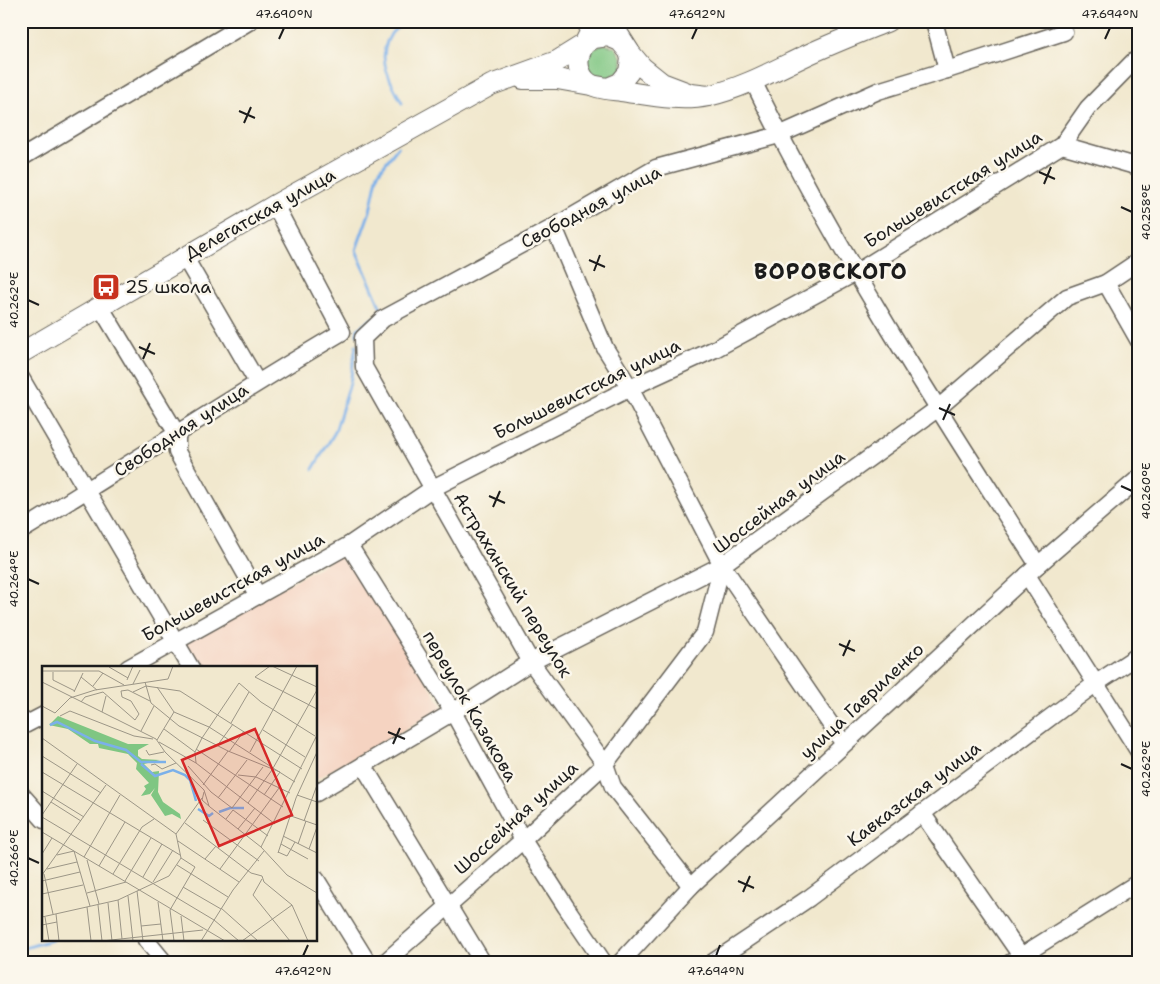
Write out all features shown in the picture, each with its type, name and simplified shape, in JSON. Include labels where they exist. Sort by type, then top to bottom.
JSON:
[{"type":"main road","points":[[584,46],[594,38],[608,36],[615,38],[626,46],[631,59],[629,72],[625,78],[615,86],[597,88],[588,82],[580,72],[578,58],[584,46],[590,36],[594,21]]},
{"type":"main road","points":[[610,21],[642,67],[662,83],[691,94],[708,96],[752,81],[811,53],[888,21]]},
{"type":"main road","name":"Делегатская улица","points":[[21,352],[184,256],[501,81],[557,61],[584,46]]},
{"type":"main road","name":"Делегатская улица","points":[[501,81],[557,79],[597,88],[658,96],[691,98],[708,96]]},
{"type":"street","points":[[21,158],[250,21]]},
{"type":"street","points":[[934,21],[947,70]]},
{"type":"street","name":"Свободная улица","points":[[363,338],[383,319],[656,168],[779,135],[878,90],[1064,32]]},
{"type":"street","points":[[1139,59],[1133,62],[1088,108],[1062,145],[1139,167]]},
{"type":"street","points":[[752,81],[779,135],[855,273],[1033,570],[1095,684],[1139,752]]},
{"type":"street","name":"Большевистская улица","points":[[132,666],[349,545],[433,488],[630,388],[715,350],[855,273],[1062,145]]},
{"type":"street","name":"Свободная улица","points":[[21,531],[178,434],[257,382],[342,332],[275,205]]},
{"type":"street","points":[[554,226],[605,348],[630,388],[722,565],[844,744]]},
{"type":"street","points":[[184,256],[257,382]]},
{"type":"street","name":"Шоссейная улица","points":[[384,963],[523,840],[605,764],[705,632],[722,565],[937,409],[1068,297],[1106,283],[1139,261]]},
{"type":"street","points":[[1106,283],[1139,341]]},
{"type":"street","points":[[100,306],[178,434],[177,452],[258,596]]},
{"type":"street","name":"Астраханский переулок","points":[[363,338],[364,367],[531,662],[605,764],[613,787],[691,886]]},
{"type":"street","points":[[21,378],[190,666]]},
{"type":"street","name":"улица Гавриленко","points":[[620,963],[691,886],[1033,570],[1139,478]]},
{"type":"street","name":"переулок Казакова","points":[[349,545],[453,712],[523,840],[604,963]]},
{"type":"street","points":[[318,792],[453,712],[531,662],[722,565]]},
{"type":"street","name":"Кавказская улица","points":[[712,963],[809,898],[1095,684],[1139,655]]},
{"type":"street","points":[[21,727],[42,716]]},
{"type":"street","points":[[363,765],[483,963]]},
{"type":"street","points":[[21,794],[42,818]]},
{"type":"street","points":[[922,813],[1019,960],[1139,882]]},
{"type":"street","points":[[318,881],[368,963]]},
{"type":"street","points":[[148,942],[166,963]]},
{"type":"shaded area","points":[[348,551],[443,708],[318,778],[318,666],[196,666],[182,643]]},
{"type":"green space","points":[[603,44],[615,47],[622,58],[622,69],[604,82],[589,73],[588,62],[591,52]]},
{"type":"waterway","points":[[402,103],[386,69],[384,52],[391,34],[406,21]]},
{"type":"waterway","points":[[380,313],[382,311],[356,250],[370,211],[378,173],[398,147]]},
{"type":"waterway","points":[[357,334],[358,329],[373,318]]},
{"type":"waterway","points":[[313,469],[335,432],[350,383],[356,346]]},
{"type":"waterway","points":[[21,949],[45,942]]},
{"type":"place","name":"25 школа","points":[[106,287]]},
{"type":"district","name":"ВОРОВСКОГО","points":[[831,271]]}]
